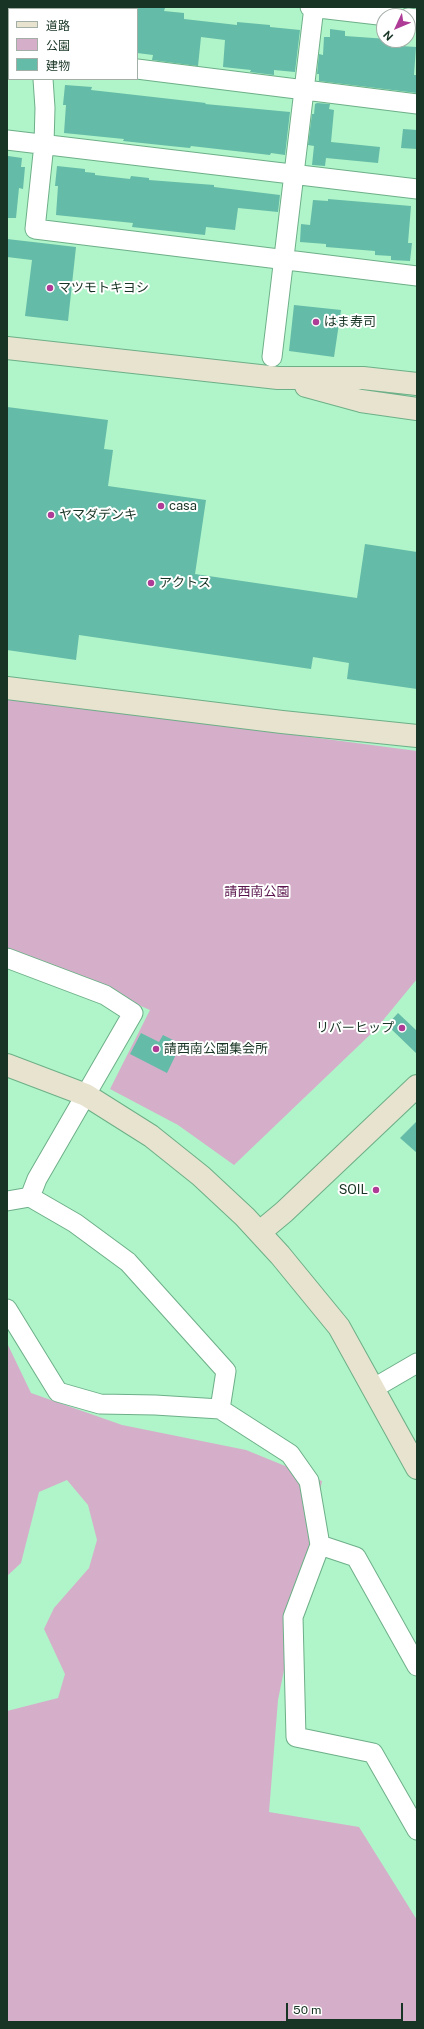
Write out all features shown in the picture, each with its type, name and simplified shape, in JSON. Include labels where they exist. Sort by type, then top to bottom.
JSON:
[{"type":"street","points":[[310,7],[376,15]]},
{"type":"street","points":[[275,368],[284,258],[314,7]]},
{"type":"street","points":[[138,69],[417,104]]},
{"type":"street","points":[[43,80],[46,108],[44,144],[34,229],[284,258],[417,276]]},
{"type":"street","points":[[7,140],[417,189]]},
{"type":"street","points":[[7,348],[275,368],[417,384]]},
{"type":"street","points":[[275,368],[361,401],[417,409]]},
{"type":"street","points":[[7,688],[282,722],[417,736]]},
{"type":"street","points":[[7,958],[105,995],[133,1013],[37,1179],[30,1197]]},
{"type":"street","points":[[7,1065],[86,1095],[150,1136],[201,1176],[260,1232],[339,1327],[417,1468]]},
{"type":"street","points":[[260,1232],[284,1212],[417,1086]]},
{"type":"street","points":[[7,1201],[30,1197],[75,1222],[128,1262],[226,1371],[220,1409]]},
{"type":"street","points":[[7,1309],[58,1392],[100,1404],[155,1405],[220,1409],[290,1454],[309,1482],[320,1545],[293,1617],[296,1737],[373,1753],[417,1830]]},
{"type":"street","points":[[374,1388],[417,1363]]},
{"type":"street","points":[[320,1545],[356,1557],[417,1666]]},
{"type":"green space","points":[[45,7],[130,7],[130,8]]},
{"type":"green space","name":"請西南公園","points":[[7,697],[417,751],[417,979],[375,1030],[234,1165],[178,1125],[110,1089],[150,1010],[70,975],[7,951]]},
{"type":"green space","points":[[7,1343],[31,1393],[122,1425],[246,1450],[322,1481],[278,1700],[269,1812],[359,1827],[417,1920],[417,2022],[7,2022],[7,1711],[58,1698],[65,1674],[44,1629],[54,1608],[89,1568],[97,1540],[88,1505],[67,1480],[39,1492],[21,1563],[7,1576]]},
{"type":"building","points":[[137,8],[165,8],[164,11],[184,13],[184,19],[237,25],[237,22],[270,25],[270,27],[300,30],[295,72],[274,70],[274,75],[250,72],[251,70],[223,67],[225,40],[201,37],[198,66],[152,60],[153,55],[138,53]]},
{"type":"building","points":[[330,29],[345,31],[345,36],[376,38],[376,48],[416,48],[414,75],[417,75],[417,93],[319,81],[319,74],[317,74],[319,54],[323,55],[324,37],[330,37]]},
{"type":"building","points":[[65,85],[92,87],[91,90],[206,103],[205,104],[290,112],[285,155],[271,153],[270,155],[191,146],[190,148],[64,133],[66,105],[63,105]]},
{"type":"building","points":[[315,104],[330,104],[329,109],[334,110],[331,142],[380,147],[378,163],[326,158],[325,166],[312,165],[314,146],[308,145],[312,114],[314,114]]},
{"type":"building","points":[[403,129],[417,130],[417,149],[401,148]]},
{"type":"building","points":[[8,156],[22,158],[21,167],[25,167],[23,189],[19,188],[16,218],[7,218]]},
{"type":"building","points":[[57,166],[85,169],[85,172],[95,173],[95,175],[130,179],[131,176],[149,178],[149,180],[214,185],[214,187],[280,195],[278,212],[238,208],[235,230],[206,227],[205,235],[132,227],[133,223],[56,215],[58,186],[55,186]]},
{"type":"building","points":[[328,199],[411,206],[408,243],[412,243],[410,261],[391,260],[391,256],[375,255],[375,251],[326,247],[326,244],[300,242],[301,224],[310,225],[313,200],[328,201]]},
{"type":"building","name":"マツモトキヨシ","points":[[7,239],[76,247],[68,321],[25,316],[32,260],[7,257]]},
{"type":"building","name":"はま寿司","points":[[294,305],[341,310],[334,357],[289,351]]},
{"type":"building","points":[[7,407],[108,420],[104,449],[113,450],[108,486],[206,500],[195,574],[357,598],[365,544],[417,552],[417,689],[347,679],[349,663],[313,657],[311,669],[79,635],[76,660],[7,650]]},
{"type":"building","name":"リバーヒップ","points":[[398,1013],[417,1031],[417,1054],[387,1025]]},
{"type":"building","name":"請西南公園集会所","points":[[141,1033],[159,1042],[163,1035],[181,1044],[167,1073],[130,1054]]},
{"type":"building","points":[[417,1121],[417,1153],[400,1138]]},
{"type":"place","name":"マツモトキヨシ","points":[[50,288]]},
{"type":"place","name":"はま寿司","points":[[316,322]]},
{"type":"place","name":"casa","points":[[161,506]]},
{"type":"place","name":"ヤマダデンキ","points":[[51,515]]},
{"type":"place","name":"アクトス","points":[[151,583]]},
{"type":"place","name":"リバーヒップ","points":[[402,1028]]},
{"type":"place","name":"請西南公園集会所","points":[[156,1049]]},
{"type":"place","name":"SOIL","points":[[376,1190]]}]
